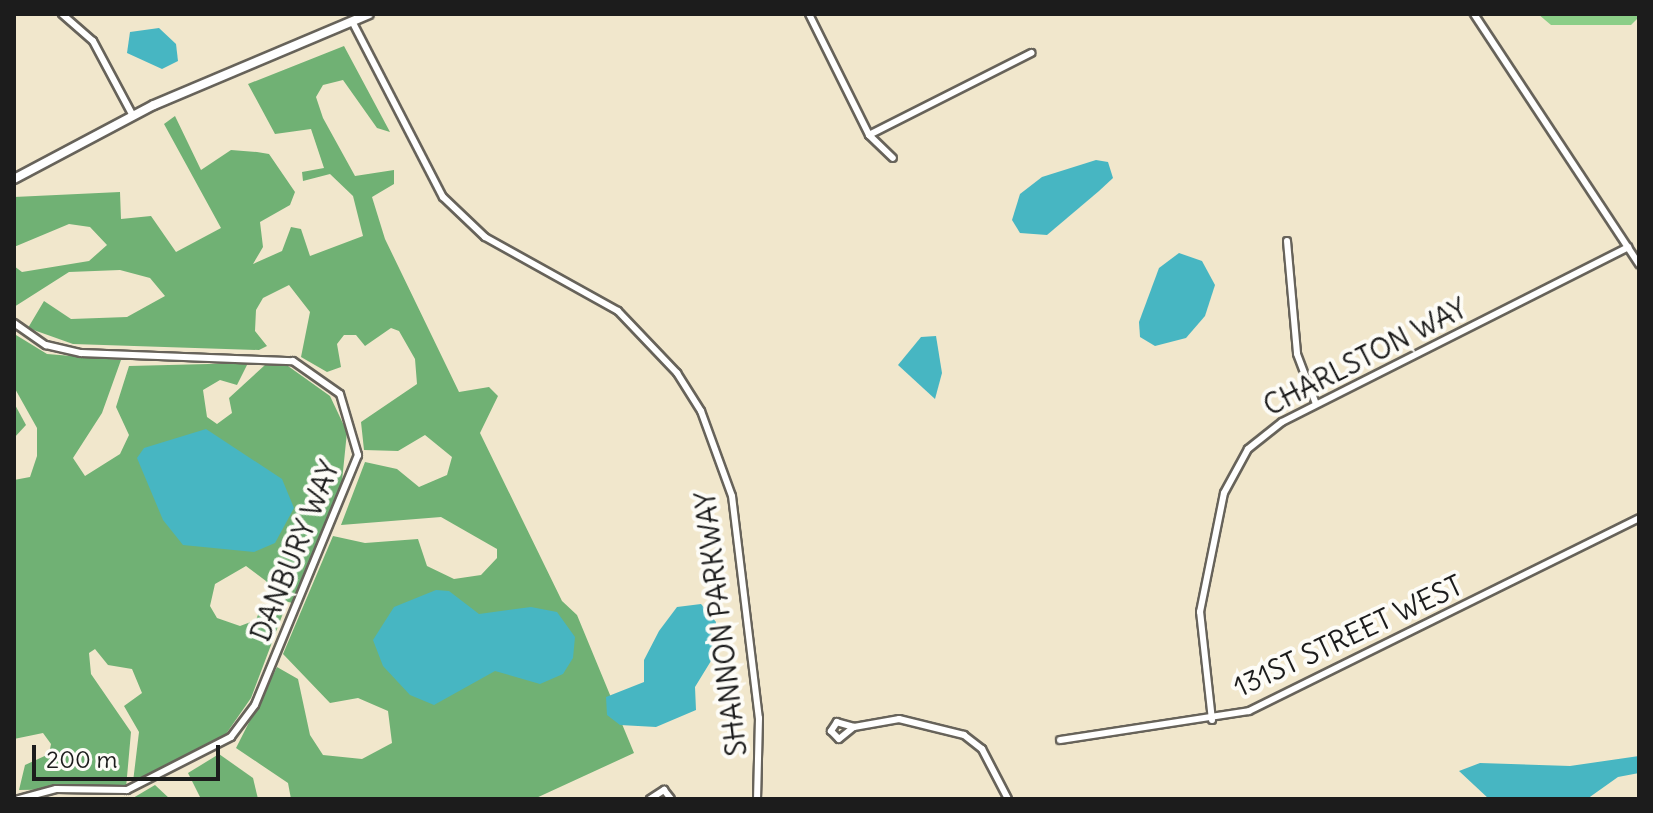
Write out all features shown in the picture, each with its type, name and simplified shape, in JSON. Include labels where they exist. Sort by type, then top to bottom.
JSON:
[{"type":"main road","points":[[14,179],[133,116],[369,14]]},
{"type":"street","points":[[62,14],[93,41],[133,116]]},
{"type":"street","points":[[809,14],[869,135],[893,158]]},
{"type":"street","points":[[1474,14],[1639,264]]},
{"type":"street","name":"SHANNON PARKWAY","points":[[352,21],[443,197],[485,237],[618,311],[677,373],[701,411],[732,496],[759,718],[757,799]]},
{"type":"street","points":[[869,135],[1031,53]]},
{"type":"street","points":[[1287,241],[1297,354],[1316,404]]},
{"type":"street","name":"CHARLSTON WAY","points":[[1212,720],[1200,612],[1224,493],[1263,434],[1316,404],[1628,247]]},
{"type":"street","name":"DANBURY WAY","points":[[14,323],[46,345],[81,353],[293,361],[340,394],[355,424],[358,455],[255,705],[231,737],[127,790],[56,789],[18,799]]},
{"type":"street","name":"131ST STREET WEST","points":[[1060,740],[1212,720],[1283,697],[1639,518]]},
{"type":"street","points":[[854,727],[899,719],[964,735],[982,749],[1008,799]]},
{"type":"street","points":[[650,799],[664,790],[671,799]]},
{"type":"green space","points":[[1538,14],[1638,14],[1638,18],[1631,25],[1551,25]]},
{"type":"green space","points":[[344,46],[390,132],[377,128],[343,80],[323,85],[316,97],[323,118],[355,176],[394,170],[394,184],[372,197],[385,239],[459,392],[489,387],[498,396],[480,433],[562,601],[577,615],[634,753],[534,799],[291,799],[288,783],[236,748],[277,667],[298,679],[310,735],[323,755],[362,759],[392,743],[388,711],[358,698],[330,703],[283,654],[333,536],[365,543],[418,539],[427,566],[454,579],[481,575],[497,558],[497,549],[441,517],[341,525],[365,462],[397,469],[419,487],[447,475],[452,457],[425,435],[398,451],[364,450],[361,422],[417,384],[415,359],[399,331],[391,328],[365,346],[356,335],[344,335],[337,344],[341,367],[327,372],[301,357],[310,312],[289,285],[263,298],[256,310],[255,331],[267,346],[259,350],[73,344],[28,328],[44,301],[71,319],[127,317],[165,296],[150,278],[120,270],[69,272],[14,307],[14,266],[22,272],[89,261],[107,245],[90,227],[69,224],[14,247],[14,197],[120,192],[121,219],[151,216],[176,252],[221,228],[164,124],[175,116],[201,170],[231,150],[269,154],[295,192],[290,205],[260,222],[263,247],[253,264],[282,251],[291,227],[301,229],[310,256],[363,236],[353,196],[330,174],[303,181],[302,172],[324,168],[311,129],[275,134],[248,84]]},
{"type":"green space","points":[[16,335],[47,354],[121,360],[102,413],[73,458],[85,476],[120,454],[129,435],[116,407],[129,366],[248,363],[237,385],[220,380],[203,390],[207,417],[217,424],[232,413],[229,398],[265,365],[288,366],[330,396],[347,432],[341,491],[292,603],[271,597],[266,581],[246,566],[215,584],[210,606],[217,618],[240,626],[256,620],[262,604],[285,608],[251,698],[226,734],[133,782],[139,732],[124,706],[142,693],[132,669],[108,665],[95,649],[89,653],[91,674],[131,732],[126,788],[19,790],[25,765],[49,754],[51,744],[43,733],[14,739],[14,480],[30,477],[37,456],[37,428],[14,387]]},
{"type":"green space","points":[[14,403],[26,425],[14,438]]},
{"type":"green space","points":[[219,754],[253,778],[258,799],[201,799],[188,773]]},
{"type":"green space","points":[[155,785],[170,799],[125,799],[133,798]]},
{"type":"water","points":[[159,28],[176,44],[178,61],[162,69],[127,53],[130,32]]},
{"type":"water","points":[[1096,160],[1108,162],[1113,178],[1047,235],[1020,233],[1012,220],[1020,194],[1042,177]]},
{"type":"water","points":[[1179,253],[1202,261],[1215,285],[1205,316],[1186,338],[1155,346],[1140,337],[1139,322],[1159,268]]},
{"type":"water","points":[[936,336],[942,373],[935,399],[898,365],[921,337]]},
{"type":"water","points":[[206,429],[282,479],[294,508],[275,543],[254,552],[183,545],[163,520],[137,458],[144,448]]},
{"type":"water","points":[[436,590],[449,591],[479,614],[531,607],[557,612],[575,637],[573,658],[563,674],[540,684],[495,671],[434,705],[410,695],[383,666],[373,640],[394,607]]},
{"type":"water","points":[[701,604],[716,622],[714,656],[695,687],[696,710],[656,727],[620,725],[607,715],[606,697],[644,682],[644,660],[659,631],[677,607]]},
{"type":"water","points":[[1639,756],[1639,773],[1618,777],[1587,799],[1489,799],[1459,771],[1480,763],[1570,766]]}]
